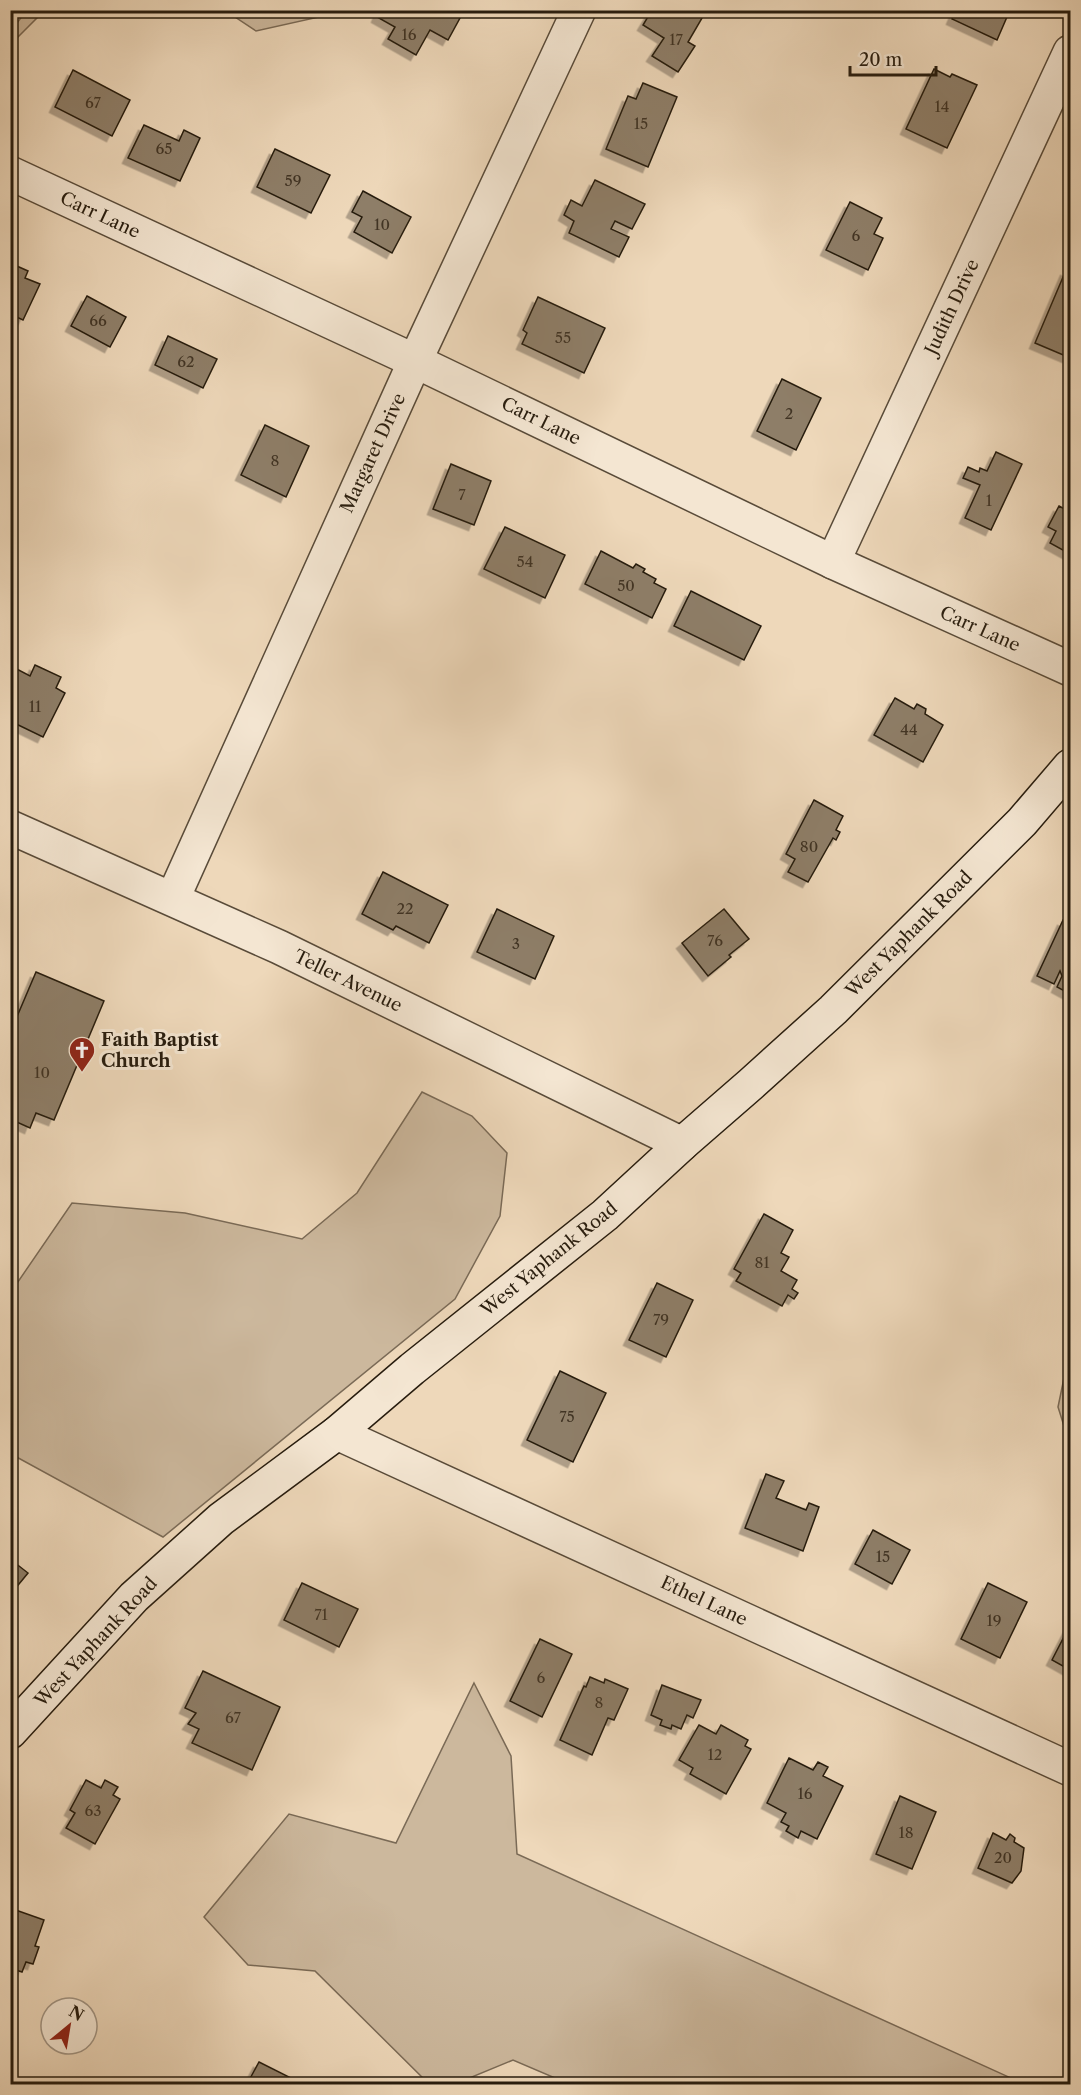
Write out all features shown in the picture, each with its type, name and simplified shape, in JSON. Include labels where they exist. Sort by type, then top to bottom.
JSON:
[{"type":"street","name":"Margaret Drive","points":[[173,898],[415,361],[579,10]]},
{"type":"street","name":"Judith Drive","points":[[833,562],[1071,52]]},
{"type":"street","name":"Carr Lane","points":[[10,174],[415,361],[833,562],[1071,669]]},
{"type":"street","name":"West Yaphank Road","points":[[10,1732],[134,1597],[221,1519],[337,1433],[412,1369],[605,1215],[681,1144],[833,1010],[1022,822],[1071,766]]},
{"type":"street","name":"Teller Avenue","points":[[10,827],[279,947],[681,1144]]},
{"type":"street","name":"Ethel Lane","points":[[337,1433],[1071,1769]]},
{"type":"shaded area","points":[[346,10],[256,31],[226,11]]},
{"type":"shaded area","points":[[26,11],[53,11],[38,17],[11,44],[11,31]]},
{"type":"shaded area","points":[[422,1092],[472,1116],[507,1153],[500,1216],[455,1299],[163,1537],[11,1454],[11,1292],[72,1203],[185,1213],[302,1239],[357,1193]]},
{"type":"shaded area","points":[[1070,1349],[1070,1445],[1058,1407]]},
{"type":"shaded area","points":[[474,1683],[511,1756],[517,1854],[1024,2084],[569,2084],[513,2060],[455,2084],[429,2084],[315,1971],[248,1965],[204,1917],[289,1814],[396,1843]]},
{"type":"building","points":[[380,10],[446,10],[460,18],[448,40],[430,30],[416,55],[388,39],[395,27],[377,17]]},
{"type":"building","points":[[652,10],[701,10],[705,13],[688,42],[695,46],[678,72],[652,56],[664,38],[643,25]]},
{"type":"building","points":[[956,10],[1010,10],[997,40],[952,19]]},
{"type":"building","points":[[934,69],[950,77],[952,74],[977,85],[947,148],[906,129]]},
{"type":"building","points":[[73,70],[130,100],[112,136],[55,107]]},
{"type":"building","points":[[643,83],[677,97],[648,167],[606,149],[628,96],[636,99]]},
{"type":"building","points":[[144,125],[179,141],[184,130],[200,138],[180,181],[128,158]]},
{"type":"building","points":[[275,149],[330,175],[311,213],[257,187]]},
{"type":"building","points":[[595,180],[645,204],[632,229],[615,221],[611,229],[629,237],[619,257],[569,233],[574,221],[564,215],[571,200],[582,206]]},
{"type":"building","points":[[363,191],[411,217],[392,253],[354,232],[362,217],[352,212]]},
{"type":"building","points":[[850,202],[882,218],[874,234],[883,238],[868,270],[826,250]]},
{"type":"building","points":[[10,263],[28,271],[25,278],[40,284],[23,320],[10,314]]},
{"type":"building","points":[[1066,270],[1070,272],[1070,352],[1068,357],[1035,343]]},
{"type":"building","points":[[87,296],[126,317],[110,347],[71,326]]},
{"type":"building","points":[[538,297],[605,328],[584,373],[522,344],[527,333],[523,330]]},
{"type":"building","points":[[168,336],[217,359],[203,388],[155,365]]},
{"type":"building","points":[[782,379],[821,398],[796,450],[757,431]]},
{"type":"building","points":[[265,425],[309,446],[286,497],[241,475]]},
{"type":"building","points":[[996,452],[1022,464],[991,530],[965,518],[980,485],[963,478],[968,467],[979,472],[980,468],[987,471]]},
{"type":"building","points":[[451,464],[491,481],[474,525],[433,509]]},
{"type":"building","points":[[1059,506],[1070,512],[1070,554],[1050,543],[1056,531],[1048,527]]},
{"type":"building","points":[[505,527],[565,555],[545,598],[484,569]]},
{"type":"building","points":[[601,551],[633,568],[636,564],[645,569],[643,572],[656,579],[654,583],[666,589],[652,618],[585,584]]},
{"type":"building","points":[[691,591],[761,626],[744,660],[674,626]]},
{"type":"building","points":[[35,665],[61,677],[56,688],[65,693],[43,737],[10,721],[10,673],[13,667],[30,676]]},
{"type":"building","points":[[895,698],[914,709],[917,704],[926,709],[925,714],[943,725],[923,762],[874,735]]},
{"type":"building","points":[[814,800],[843,816],[836,830],[840,832],[836,840],[833,838],[808,882],[788,872],[795,859],[786,854]]},
{"type":"building","points":[[383,872],[448,905],[429,943],[396,926],[393,930],[362,914]]},
{"type":"building","points":[[497,909],[554,936],[535,979],[477,952]]},
{"type":"building","points":[[724,909],[749,939],[708,976],[682,943]]},
{"type":"building","points":[[1063,920],[1070,924],[1070,994],[1057,987],[1062,976],[1060,971],[1054,984],[1037,976]]},
{"type":"building","points":[[36,972],[104,1001],[54,1120],[36,1113],[30,1128],[10,1119],[10,1033]]},
{"type":"building","points":[[764,1214],[793,1230],[781,1253],[789,1257],[781,1271],[797,1280],[792,1289],[798,1293],[794,1299],[788,1295],[782,1306],[736,1281],[741,1273],[734,1269]]},
{"type":"building","points":[[657,1283],[693,1300],[666,1357],[629,1340]]},
{"type":"building","points":[[560,1371],[606,1393],[573,1462],[527,1440]]},
{"type":"building","points":[[766,1474],[784,1481],[776,1498],[806,1510],[809,1503],[819,1507],[803,1551],[745,1528]]},
{"type":"building","points":[[873,1530],[910,1550],[892,1584],[855,1564]]},
{"type":"building","points":[[10,1559],[28,1573],[10,1595]]},
{"type":"building","points":[[302,1583],[358,1609],[339,1647],[284,1620]]},
{"type":"building","points":[[988,1583],[1027,1602],[1000,1658],[961,1639]]},
{"type":"building","points":[[1070,1625],[1070,1670],[1052,1660]]},
{"type":"building","points":[[540,1639],[572,1654],[542,1717],[510,1701]]},
{"type":"building","points":[[203,1671],[280,1707],[252,1770],[192,1743],[199,1729],[188,1724],[196,1713],[185,1708]]},
{"type":"building","points":[[590,1677],[604,1683],[605,1679],[628,1689],[614,1720],[608,1718],[592,1755],[560,1740]]},
{"type":"building","points":[[662,1685],[701,1700],[693,1718],[687,1715],[681,1729],[672,1725],[671,1729],[660,1725],[662,1720],[651,1715]]},
{"type":"building","points":[[699,1725],[716,1734],[721,1725],[748,1740],[745,1746],[751,1749],[726,1794],[690,1774],[693,1768],[679,1760]]},
{"type":"building","points":[[789,1758],[813,1770],[818,1762],[828,1767],[823,1776],[843,1786],[817,1839],[801,1831],[798,1838],[786,1831],[789,1826],[781,1822],[786,1813],[767,1803]]},
{"type":"building","points":[[86,1780],[101,1788],[105,1780],[118,1787],[113,1795],[120,1799],[95,1844],[66,1828],[75,1813],[70,1810]]},
{"type":"building","points":[[900,1796],[936,1812],[912,1869],[876,1854]]},
{"type":"building","points":[[993,1833],[1006,1840],[1010,1834],[1015,1838],[1014,1842],[1024,1848],[1021,1871],[1012,1883],[978,1868]]},
{"type":"building","points":[[10,1908],[44,1920],[35,1946],[39,1947],[33,1964],[26,1962],[22,1972],[10,1968]]},
{"type":"building","points":[[259,2062],[295,2080],[293,2084],[247,2084]]},
{"type":"place","name":"Faith Baptist Church","points":[[82,1073]]}]
